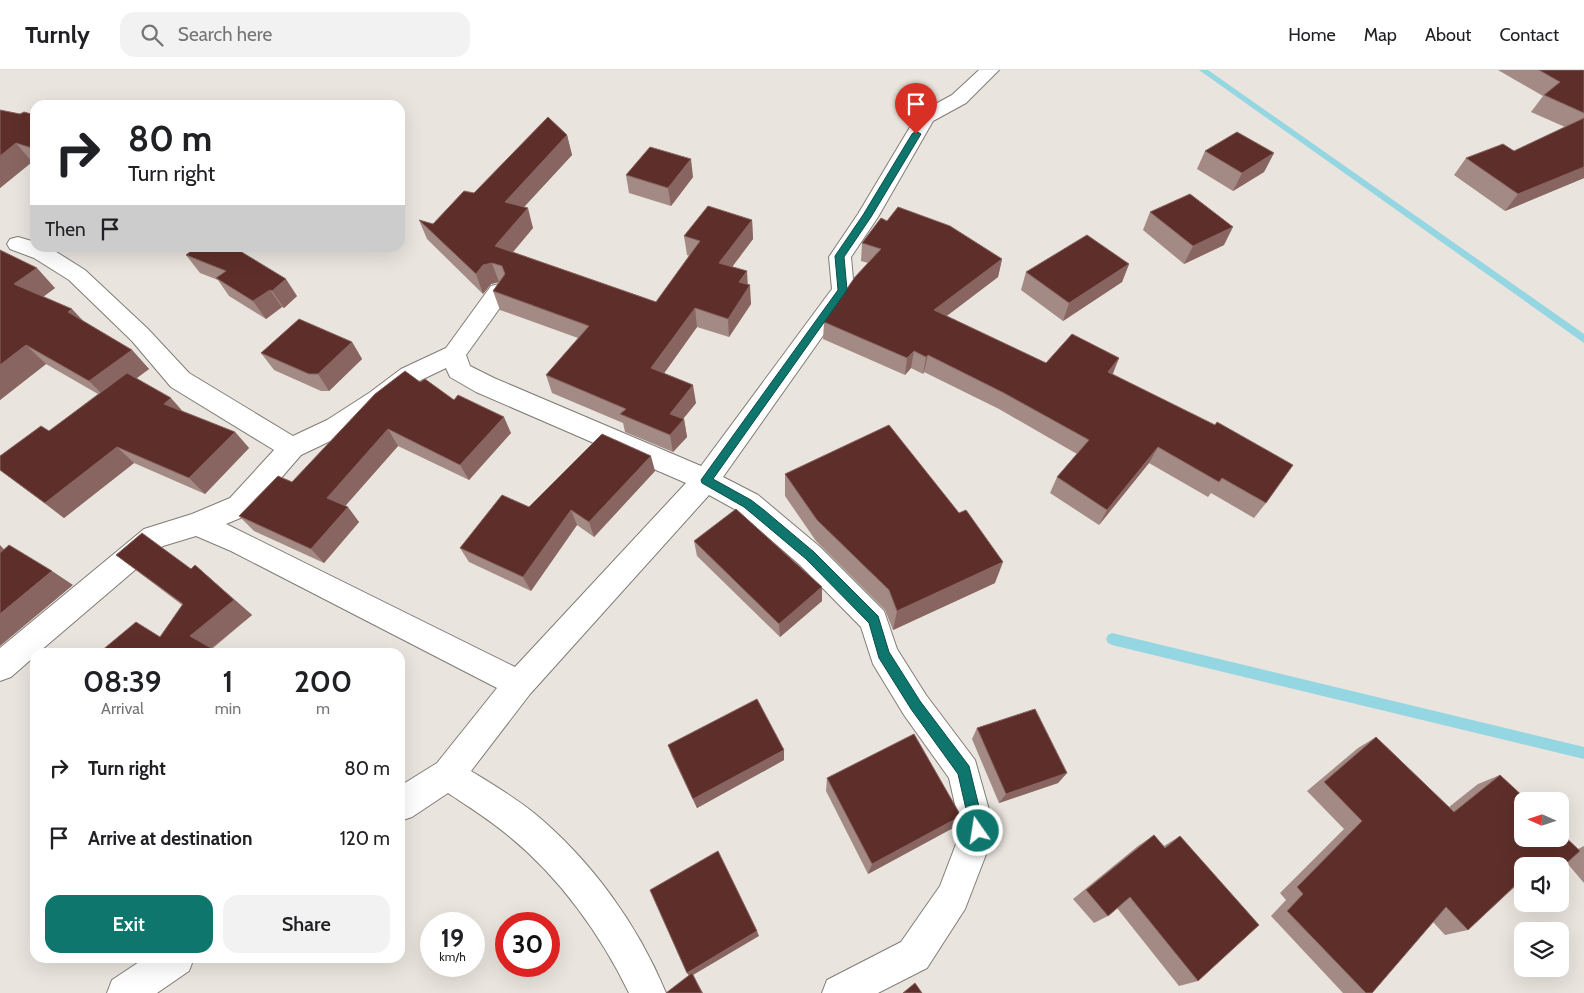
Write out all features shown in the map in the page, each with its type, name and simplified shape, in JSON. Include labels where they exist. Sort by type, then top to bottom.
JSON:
[{"type":"street","points":[[405,802],[448,774],[519,684],[706,480],[843,290],[840,256],[867,217],[926,117],[959,99],[990,70]]},
{"type":"street","points":[[18,245],[30,249]]},
{"type":"street","points":[[39,252],[77,275],[140,335],[180,380],[292,448]]},
{"type":"street","points":[[0,667],[154,537],[197,524],[240,506],[292,448],[336,427],[378,400],[410,375],[454,354],[499,292]]},
{"type":"street","points":[[454,354],[459,371],[485,385],[706,480],[754,509],[810,556],[874,620],[884,654],[915,705],[964,771],[978,831],[953,897],[914,955],[840,993]]},
{"type":"street","points":[[197,524],[241,543],[519,684]]},
{"type":"street","points":[[448,774],[531,833],[584,890],[633,959],[648,993]]},
{"type":"street","points":[[125,993],[169,963]]},
{"type":"building","points":[[1539,70],[1584,70],[1584,113],[1544,95],[1560,82]]},
{"type":"building","points":[[0,110],[20,114],[24,112],[30,114],[30,147],[16,143],[0,156]]},
{"type":"building","points":[[548,117],[567,135],[505,202],[528,208],[495,246],[656,302],[700,241],[684,236],[708,206],[752,220],[719,263],[747,271],[739,282],[750,285],[728,319],[695,308],[651,368],[693,385],[670,414],[684,419],[670,435],[620,414],[626,409],[546,375],[589,326],[493,291],[505,274],[502,266],[492,263],[483,265],[476,274],[419,220],[433,224],[464,191],[474,193]]},
{"type":"building","points":[[1584,118],[1584,167],[1518,194],[1466,158],[1503,144],[1514,151]]},
{"type":"building","points":[[1237,132],[1274,153],[1242,173],[1205,151]]},
{"type":"building","points":[[650,147],[691,159],[668,188],[626,175]]},
{"type":"building","points":[[1190,194],[1233,227],[1193,246],[1150,212]]},
{"type":"building","points":[[898,207],[950,226],[1002,259],[934,310],[1046,363],[1072,334],[1119,358],[1108,372],[1215,425],[1217,422],[1293,465],[1266,503],[1222,478],[1219,482],[1158,447],[1107,510],[1057,477],[1089,440],[1004,393],[928,355],[926,357],[914,351],[907,358],[824,322],[855,277],[881,249],[862,243],[881,218],[887,221]]},
{"type":"building","points":[[1087,235],[1129,264],[1069,303],[1026,272]]},
{"type":"building","points":[[0,250],[37,268],[14,284],[72,309],[68,312],[132,350],[89,381],[26,345],[0,365]]},
{"type":"building","points":[[190,252],[242,252],[286,279],[272,291],[270,290],[253,301],[216,278],[226,271],[186,255]]},
{"type":"building","points":[[299,319],[352,342],[318,374],[309,374],[261,353]]},
{"type":"building","points":[[405,371],[420,382],[425,379],[454,400],[458,395],[504,417],[460,465],[388,429],[327,498],[348,507],[311,549],[239,516],[278,476],[292,482],[375,394]]},
{"type":"building","points":[[127,373],[171,398],[164,404],[235,432],[189,478],[117,447],[45,503],[0,470],[0,456],[41,426],[49,431]]},
{"type":"building","points":[[889,425],[959,513],[966,510],[1003,562],[897,611],[889,590],[817,520],[785,474]]},
{"type":"building","points":[[602,434],[651,456],[589,522],[571,510],[523,577],[460,548],[502,495],[529,507]]},
{"type":"building","points":[[736,509],[822,587],[779,624],[694,541]]},
{"type":"building","points":[[142,533],[191,569],[195,565],[234,600],[190,636],[211,648],[105,648],[136,622],[160,637],[183,604],[116,555]]},
{"type":"building","points":[[9,545],[52,571],[0,614],[0,553]]},
{"type":"building","points":[[757,699],[784,750],[693,799],[668,745]]},
{"type":"building","points":[[1035,709],[1067,773],[1006,794],[977,728]]},
{"type":"building","points":[[914,734],[961,816],[872,864],[827,778]]},
{"type":"building","points":[[1376,737],[1454,812],[1500,775],[1518,792],[1514,792],[1514,848],[1569,848],[1569,841],[1580,851],[1569,861],[1569,857],[1514,857],[1514,887],[1468,930],[1446,907],[1372,993],[1366,993],[1287,911],[1303,894],[1297,887],[1362,821],[1324,782]]},
{"type":"building","points":[[1154,835],[1165,848],[1180,836],[1259,925],[1198,981],[1130,897],[1108,916],[1086,890]]},
{"type":"building","points":[[718,851],[757,931],[687,973],[650,890]]},
{"type":"building","points":[[692,973],[702,993],[666,993]]},
{"type":"building","points":[[915,983],[922,993],[903,993]]},
{"type":"waterway","points":[[1203,70],[1584,339]]},
{"type":"waterway","points":[[1112,639],[1584,753]]},
{"type":"route","points":[[916,134],[867,217],[840,256],[843,290],[783,376],[706,480],[748,503],[810,556],[874,620],[884,654],[915,705],[964,771],[978,831]]}]
